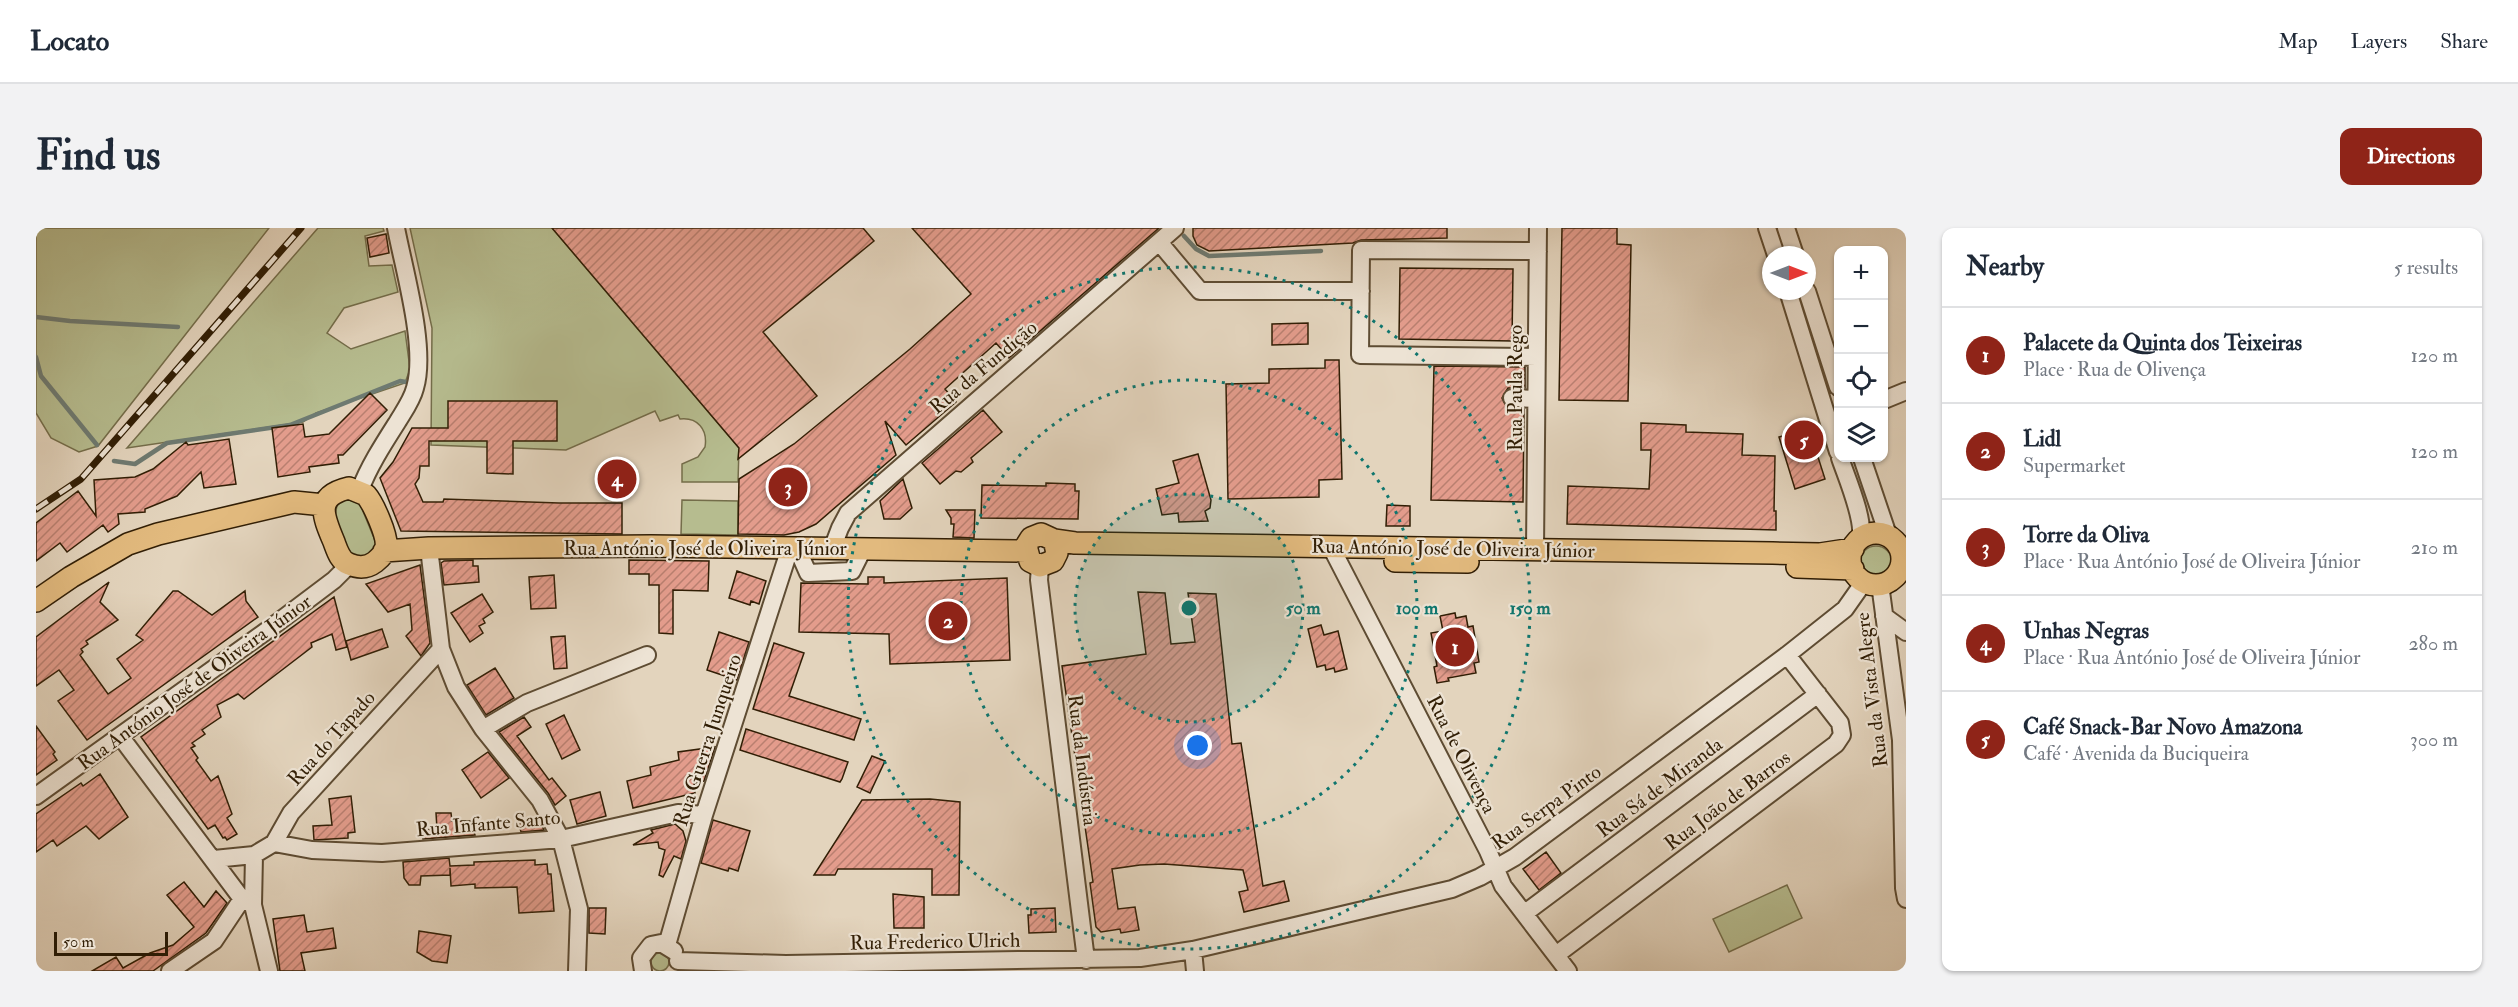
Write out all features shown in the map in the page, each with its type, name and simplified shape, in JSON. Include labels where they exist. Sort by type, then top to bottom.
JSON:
[{"type":"main road","points":[[349,488],[360,490],[370,500],[386,540],[384,550],[372,564],[365,567],[349,565],[342,560],[324,519],[324,505],[337,491],[349,488]]},
{"type":"main road","points":[[36,601],[71,577],[138,540],[294,502],[324,505]]},
{"type":"main road","name":"Rua António José de Oliveira Júnior","points":[[1862,565],[1877,533],[1893,539]]},
{"type":"main road","points":[[1862,565],[1895,577],[1904,562],[1899,546],[1893,539]]},
{"type":"main road","name":"Rua António José de Oliveira Júnior","points":[[384,550],[794,548],[1044,553],[1076,543],[1335,554],[1862,565]]},
{"type":"main road","name":"Rua António José de Oliveira Júnior","points":[[1335,554],[1535,549],[1820,554],[1862,565]]},
{"type":"street","points":[[360,490],[409,402],[415,389],[418,370],[417,342],[396,228]]},
{"type":"street","name":"Rua da Fundição","points":[[832,549],[849,513],[1175,228]]},
{"type":"street","name":"Rua Paula Rego","points":[[1535,549],[1538,228]]},
{"type":"street","points":[[1767,228],[1773,246]]},
{"type":"street","points":[[1786,228],[1792,246]]},
{"type":"street","points":[[1159,242],[1200,291],[1361,291]]},
{"type":"street","points":[[1536,357],[1360,355],[1361,250],[1538,251]]},
{"type":"street","points":[[1791,300],[1834,436]]},
{"type":"street","points":[[1810,300],[1834,372]]},
{"type":"street","points":[[1888,398],[1906,390]]},
{"type":"street","points":[[1512,398],[1536,399]]},
{"type":"street","name":"Rua da Vista Alegre","points":[[1841,462],[1858,514],[1862,534],[1862,565],[1884,616],[1901,740],[1906,899]]},
{"type":"street","points":[[1863,462],[1887,532],[1893,539]]},
{"type":"street","points":[[429,548],[441,649],[456,687],[483,729],[540,800],[561,839],[579,909],[577,971]]},
{"type":"street","points":[[794,548],[808,573],[852,571],[863,549]]},
{"type":"street","name":"Rua Guerra Junqueiro","points":[[667,945],[704,815],[794,548]]},
{"type":"street","name":"Rua da Indústria","points":[[1044,553],[1039,580],[1086,960]]},
{"type":"street","name":"Rua de Olivença","points":[[1335,554],[1503,886],[1568,971]]},
{"type":"street","name":"Rua António José de Oliveira Júnior","points":[[36,796],[269,629],[334,580],[349,565]]},
{"type":"street","name":"Rua Serpa Pinto","points":[[1192,950],[1452,889],[1496,869],[1787,655],[1845,609],[1862,565]]},
{"type":"street","points":[[1884,616],[1906,632]]},
{"type":"street","name":"Rua do Tapado","points":[[254,855],[274,843],[291,813],[441,649]]},
{"type":"street","points":[[483,729],[527,703],[647,655]]},
{"type":"street","name":"Rua João de Barros","points":[[1556,955],[1836,744],[1842,735],[1840,723],[1787,655]]},
{"type":"street","name":"Rua Sá de Miranda","points":[[1525,913],[1818,694]]},
{"type":"street","points":[[120,736],[247,902],[269,971]]},
{"type":"street","name":"Rua Infante Santo","points":[[274,843],[312,850],[382,853],[561,839],[678,813],[704,815]]},
{"type":"street","points":[[170,971],[214,941],[247,902],[254,855],[214,859]]},
{"type":"street","points":[[639,970],[641,957],[646,948],[656,944],[667,945],[675,951],[677,966]]},
{"type":"street","points":[[1192,950],[1195,971]]},
{"type":"street","name":"Rua Frederico Ulrich","points":[[677,966],[787,968],[1086,960],[1140,958],[1192,950]]},
{"type":"green space","points":[[36,228],[269,228],[98,446],[79,452],[51,438],[36,413]]},
{"type":"green space","points":[[318,228],[383,228],[384,231],[365,236],[369,266],[392,265],[398,292],[344,308],[327,333],[351,349],[405,331],[410,369],[405,383],[316,413],[303,422],[127,448]]},
{"type":"green space","points":[[410,228],[552,228],[739,448],[738,482],[682,482],[682,464],[698,457],[705,447],[705,435],[700,426],[692,420],[680,419],[678,415],[660,421],[655,411],[566,450],[431,445],[432,328]]},
{"type":"green space","points":[[347,499],[360,504],[376,543],[372,553],[360,558],[350,554],[335,517],[337,505]]},
{"type":"green space","points":[[682,500],[738,501],[738,535],[681,534]]},
{"type":"green space","points":[[1876,546],[1888,550],[1892,562],[1888,574],[1876,578],[1864,574],[1860,562],[1864,550]]},
{"type":"green space","points":[[1787,885],[1802,918],[1729,952],[1713,919]]},
{"type":"green space","points":[[656,953],[664,953],[669,958],[667,969],[656,971],[651,966],[651,958]]},
{"type":"building","points":[[552,228],[863,228],[874,241],[763,332],[817,396],[738,459],[739,448]]},
{"type":"building","points":[[912,228],[1159,228],[1009,358],[996,343],[945,389],[956,402],[906,445],[885,421],[896,455],[816,524],[799,532],[784,535],[738,534],[739,479],[794,444],[910,349],[971,294]]},
{"type":"building","points":[[1193,228],[1447,228],[1447,238],[1361,240],[1353,243],[1209,251],[1197,245],[1193,236]]},
{"type":"building","points":[[1562,228],[1617,228],[1617,244],[1631,245],[1628,401],[1559,400]]},
{"type":"building","points":[[386,234],[389,253],[370,257],[367,238]]},
{"type":"building","points":[[1400,268],[1513,269],[1512,341],[1399,339]]},
{"type":"building","points":[[1308,323],[1308,344],[1272,345],[1272,324]]},
{"type":"building","points":[[1325,360],[1339,360],[1342,479],[1319,480],[1319,497],[1228,499],[1226,384],[1269,383],[1269,369],[1325,368]]},
{"type":"building","points":[[1434,366],[1525,367],[1525,388],[1508,388],[1502,398],[1507,407],[1524,409],[1523,502],[1431,500]]},
{"type":"building","points":[[370,393],[387,410],[343,455],[338,455],[339,463],[309,467],[310,472],[278,477],[272,428],[303,424],[305,437],[329,434]]},
{"type":"building","points":[[448,401],[557,401],[557,441],[513,441],[513,474],[487,473],[487,441],[429,441],[429,466],[420,466],[419,478],[415,484],[423,502],[443,502],[444,499],[622,503],[622,534],[401,531],[380,478],[393,462],[412,428],[448,428]]},
{"type":"building","points":[[983,410],[1002,432],[971,458],[973,462],[961,472],[956,471],[940,484],[922,463]]},
{"type":"building","points":[[1641,423],[1686,425],[1686,432],[1743,434],[1742,455],[1775,456],[1776,530],[1567,524],[1568,486],[1649,489],[1651,450],[1641,450]]},
{"type":"building","points":[[1801,431],[1802,434],[1810,432],[1825,479],[1795,489],[1779,437]]},
{"type":"building","points":[[229,439],[236,484],[204,488],[201,472],[177,496],[145,509],[145,512],[118,514],[119,524],[108,532],[103,525],[67,552],[60,543],[36,561],[36,523],[78,491],[96,516],[94,480],[135,477],[153,469],[186,442],[188,445]]},
{"type":"building","points":[[1198,454],[1211,500],[1210,508],[1205,511],[1208,521],[1179,522],[1178,513],[1162,515],[1156,489],[1179,483],[1173,461]]},
{"type":"building","points":[[903,479],[912,508],[900,519],[884,519],[880,501]]},
{"type":"building","points":[[1046,483],[1075,484],[1075,491],[1079,491],[1078,519],[981,518],[982,485],[1046,486]]},
{"type":"building","points":[[1387,505],[1410,506],[1410,526],[1386,526]]},
{"type":"building","points":[[946,510],[975,510],[974,538],[953,537],[954,524],[951,524],[951,518]]},
{"type":"building","points":[[473,560],[473,566],[478,566],[479,582],[444,585],[441,563]]},
{"type":"building","points":[[629,560],[709,561],[708,591],[673,590],[673,634],[659,633],[659,585],[649,585],[649,574],[629,574]]},
{"type":"building","points":[[420,565],[430,643],[421,656],[406,636],[412,630],[410,604],[388,612],[366,584]]},
{"type":"building","points":[[737,571],[766,581],[759,604],[751,601],[750,605],[729,598]]},
{"type":"building","points":[[554,575],[556,608],[531,609],[529,577]]},
{"type":"building","points":[[868,577],[884,577],[884,583],[1007,578],[1010,660],[890,664],[889,634],[799,632],[801,583],[868,584]]},
{"type":"building","points":[[109,582],[100,602],[118,620],[86,641],[88,644],[81,649],[83,652],[80,655],[108,694],[131,678],[117,659],[143,640],[136,635],[173,591],[178,591],[212,615],[245,591],[246,601],[258,617],[87,740],[58,701],[74,690],[59,670],[36,686],[36,637]]},
{"type":"building","points":[[1138,592],[1165,593],[1171,644],[1195,642],[1188,593],[1216,594],[1232,744],[1241,743],[1263,886],[1284,881],[1289,901],[1244,912],[1239,892],[1248,890],[1243,870],[1164,864],[1140,865],[1112,869],[1118,909],[1135,907],[1139,930],[1121,933],[1120,929],[1101,932],[1096,927],[1090,883],[1093,882],[1062,666],[1146,654]]},
{"type":"building","points":[[482,594],[493,612],[483,619],[485,623],[479,626],[483,633],[470,642],[451,613]]},
{"type":"building","points":[[334,597],[347,647],[336,650],[332,634],[311,643],[312,647],[244,699],[238,694],[217,705],[221,717],[202,730],[205,734],[192,743],[195,746],[191,748],[198,758],[196,760],[211,781],[218,776],[232,814],[227,818],[237,834],[227,840],[223,838],[215,825],[208,829],[141,737]]},
{"type":"building","points":[[1455,613],[1456,618],[1466,616],[1468,627],[1473,626],[1479,662],[1474,663],[1476,673],[1448,678],[1449,681],[1437,683],[1434,667],[1437,666],[1431,633],[1443,631],[1440,616]]},
{"type":"building","points":[[1321,625],[1324,635],[1338,631],[1347,669],[1335,672],[1334,668],[1326,670],[1325,665],[1317,667],[1308,629]]},
{"type":"building","points":[[382,629],[388,647],[351,660],[346,641]]},
{"type":"building","points":[[719,632],[749,642],[737,680],[707,670]]},
{"type":"building","points":[[565,636],[567,668],[554,669],[551,637]]},
{"type":"building","points":[[774,643],[804,653],[789,696],[861,719],[854,740],[753,709]]},
{"type":"building","points":[[495,668],[514,698],[486,715],[467,685]]},
{"type":"building","points":[[564,715],[580,750],[562,759],[546,724]]},
{"type":"building","points":[[524,717],[531,727],[517,736],[549,780],[552,778],[566,796],[555,805],[499,732]]},
{"type":"building","points":[[36,726],[55,752],[53,754],[57,760],[36,775]]},
{"type":"building","points":[[746,729],[848,762],[842,779],[840,782],[740,750]]},
{"type":"building","points":[[715,747],[704,781],[694,783],[695,793],[633,808],[627,781],[651,775],[650,767],[679,760],[678,752]]},
{"type":"building","points":[[488,752],[509,778],[481,798],[462,770]]},
{"type":"building","points":[[872,756],[885,761],[870,793],[857,787]]},
{"type":"building","points":[[100,774],[128,817],[99,839],[86,826],[57,846],[53,840],[36,852],[36,814],[81,783],[83,786]]},
{"type":"building","points":[[600,792],[606,816],[577,824],[570,800]]},
{"type":"building","points":[[351,796],[355,832],[348,833],[348,838],[314,840],[313,826],[332,825],[329,799]]},
{"type":"building","points":[[930,799],[960,802],[959,895],[932,895],[932,869],[838,869],[835,875],[814,875],[862,800]]},
{"type":"building","points":[[436,813],[451,813],[452,821],[471,821],[475,835],[423,839],[422,830],[437,829]]},
{"type":"building","points":[[538,818],[544,830],[521,832],[519,824]]},
{"type":"building","points":[[713,820],[750,831],[738,871],[729,868],[728,871],[701,863]]},
{"type":"building","points":[[675,824],[683,831],[686,841],[681,859],[674,856],[663,877],[659,875],[665,850],[659,848],[658,842],[633,845],[653,833],[651,830]]},
{"type":"building","points":[[1546,852],[1561,873],[1539,890],[1523,869]]},
{"type":"building","points":[[449,858],[450,866],[474,865],[474,862],[535,860],[535,865],[547,864],[548,874],[551,874],[554,911],[519,913],[517,887],[475,888],[475,884],[451,886],[450,868],[450,875],[421,876],[420,885],[409,885],[404,878],[403,862]]},
{"type":"building","points":[[184,882],[204,907],[216,891],[227,903],[206,933],[153,971],[92,971],[116,957],[123,968],[150,953],[173,945],[194,927],[167,895]]},
{"type":"building","points":[[893,894],[924,897],[924,928],[894,928]]},
{"type":"building","points":[[589,908],[606,908],[605,934],[589,933]]},
{"type":"building","points":[[1055,908],[1056,932],[1029,933],[1028,915],[1031,915],[1031,909]]},
{"type":"building","points":[[304,915],[307,932],[333,928],[336,948],[301,953],[305,971],[280,971],[273,919]]},
{"type":"building","points":[[419,931],[451,936],[447,963],[432,961],[417,952]]},
{"type":"waterway","points":[[1184,236],[1196,249],[1209,256],[1321,251]]},
{"type":"waterway","points":[[36,317],[178,327]]},
{"type":"waterway","points":[[36,357],[41,376],[97,445]]},
{"type":"waterway","points":[[114,461],[135,464],[167,443],[290,425],[400,381],[406,382]]},
{"type":"railway","points":[[36,509],[81,479],[301,228]]},
{"type":"place","name":"Café Snack-Bar Novo Amazona","points":[[1804,440]]},
{"type":"place","name":"Unhas Negras","points":[[617,479]]},
{"type":"place","name":"Torre da Oliva","points":[[788,487]]},
{"type":"place","name":"Lidl","points":[[948,621]]},
{"type":"place","name":"Palacete da Quinta dos Teixeiras","points":[[1455,647]]}]
